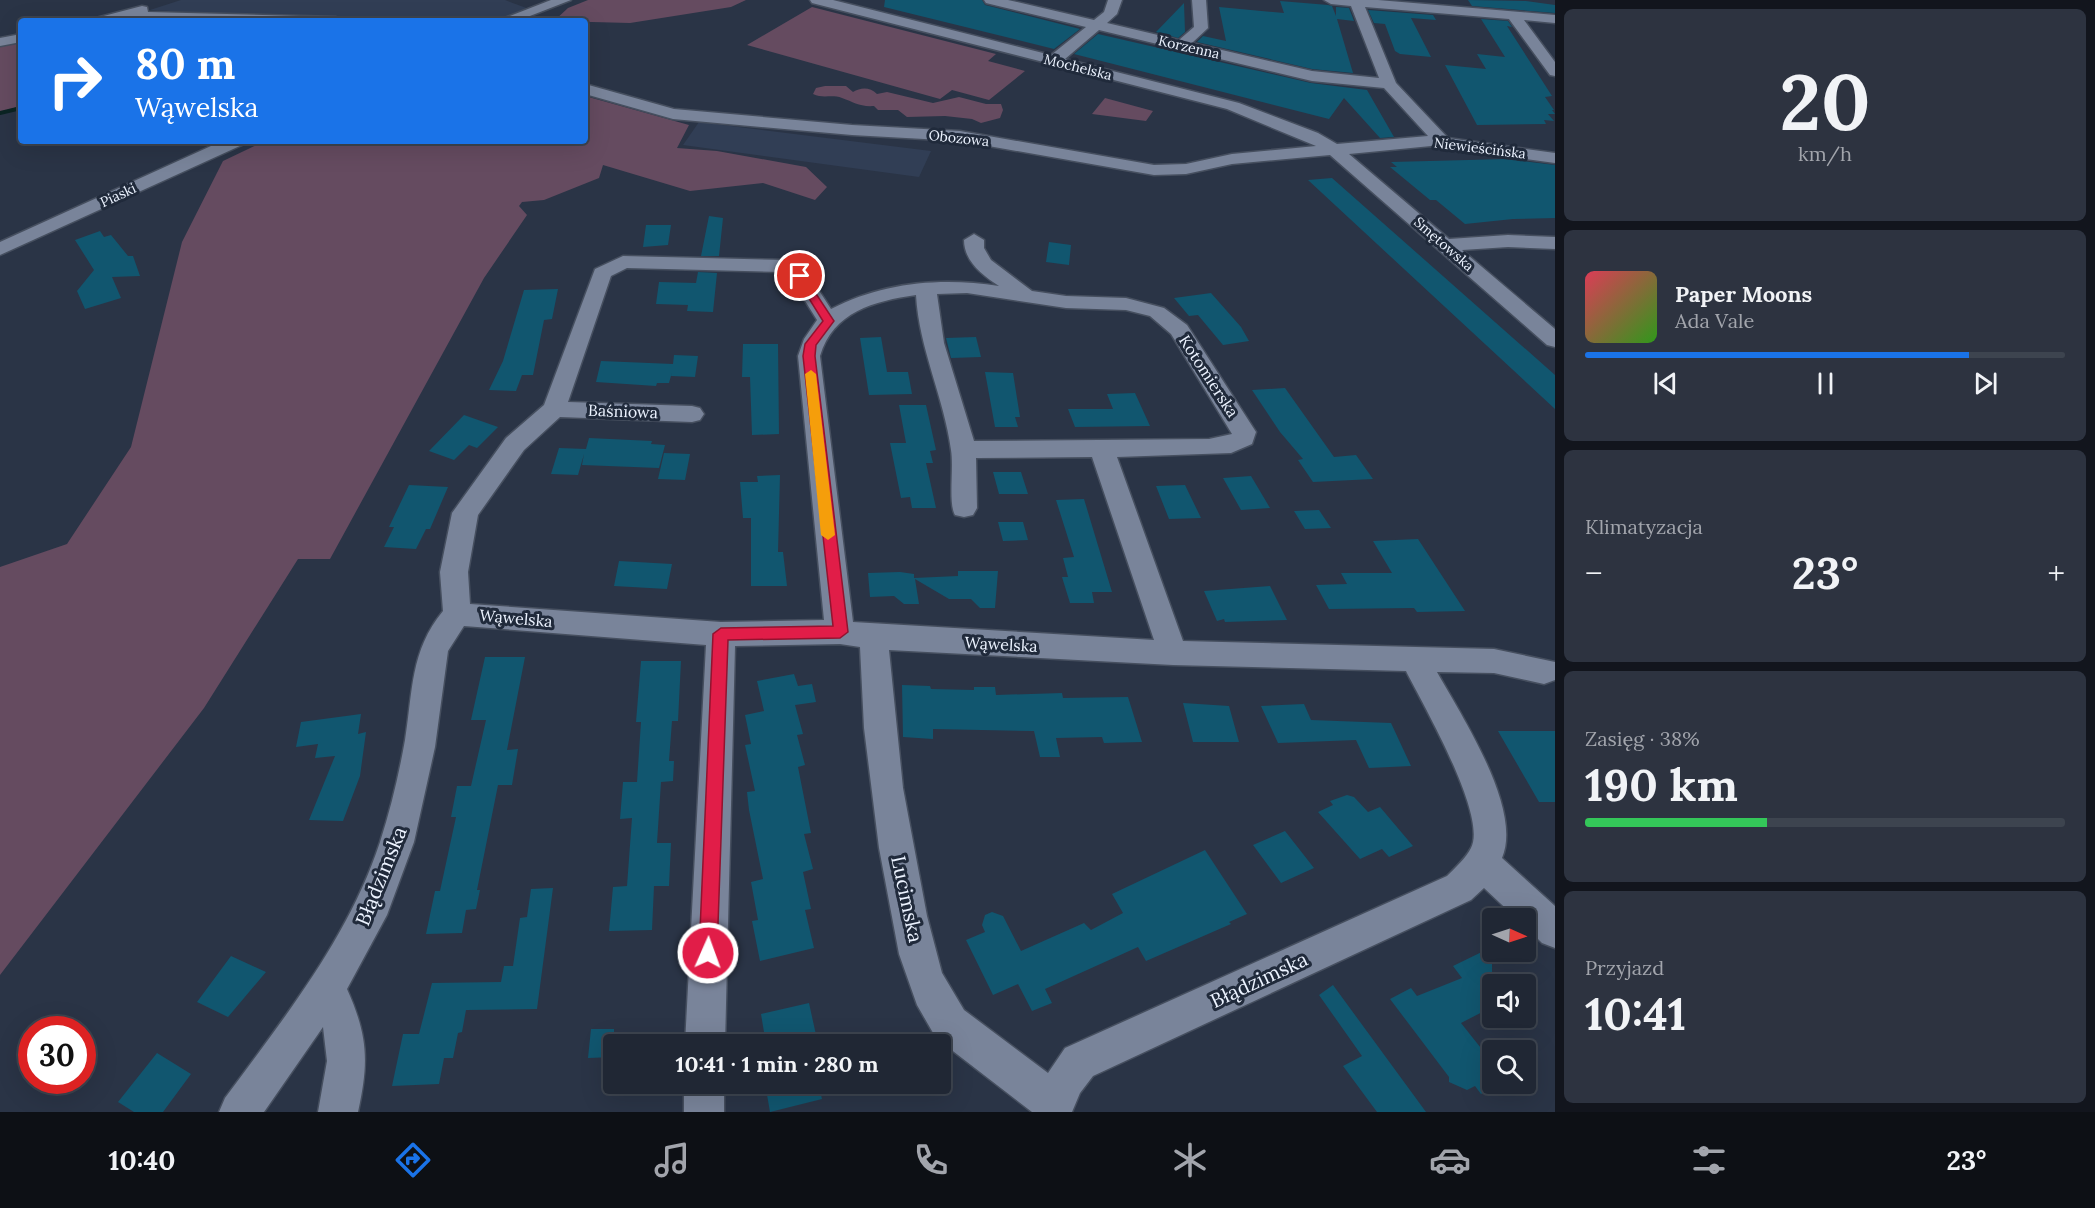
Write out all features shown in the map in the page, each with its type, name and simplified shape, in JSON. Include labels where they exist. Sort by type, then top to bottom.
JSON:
[{"type":"street","points":[[114,18],[168,0]]},
{"type":"street","points":[[513,18],[564,0]]},
{"type":"street","name":"Mochelska","points":[[817,0],[1233,106],[1312,137],[1333,149]]},
{"type":"street","name":"Korzenna","points":[[991,0],[1312,76],[1389,84]]},
{"type":"street","points":[[1054,60],[1110,14],[1115,0]]},
{"type":"street","points":[[1182,45],[1201,28],[1199,0]]},
{"type":"street","points":[[1331,0],[1555,19]]},
{"type":"street","points":[[1356,2],[1389,84],[1442,142]]},
{"type":"street","points":[[126,15],[231,18]]},
{"type":"street","points":[[1514,16],[1555,72]]},
{"type":"street","points":[[0,42],[18,39]]},
{"type":"street","name":"Obozowa","points":[[588,90],[673,114],[852,130],[960,136],[1154,170],[1186,169],[1232,159],[1333,149]]},
{"type":"street","name":"Niewieścińska","points":[[1333,149],[1442,142],[1555,158]]},
{"type":"street","name":"Piaski","points":[[0,249],[229,144]]},
{"type":"street","name":"Smętowska","points":[[1333,149],[1555,340]]},
{"type":"street","name":"Kotomierska","points":[[974,240],[976,255],[983,263],[1028,296]]},
{"type":"street","points":[[1446,246],[1508,241],[1555,243]]},
{"type":"street","points":[[457,614],[454,572],[465,513],[515,444],[554,409],[602,273],[623,262],[786,266],[800,276],[828,321]]},
{"type":"street","name":"Kotomierska","points":[[828,321],[862,301],[900,291],[926,288],[967,287],[1066,302],[1125,304],[1165,316],[1179,330],[1244,432],[1243,438],[1238,442],[1222,446],[1102,450],[965,450]]},
{"type":"street","points":[[926,288],[926,303],[936,348],[955,407],[965,450],[968,482],[964,508]]},
{"type":"street","name":"Lucimska","points":[[828,321],[810,344],[809,356],[857,634],[875,701],[886,789],[913,934],[938,1010],[950,1024],[1053,1107]]},
{"type":"street","name":"Baśniowa","points":[[554,409],[692,414]]},
{"type":"street","points":[[1102,450],[1173,653]]},
{"type":"street","name":"Wąwelska","points":[[457,614],[721,634],[857,634],[1173,653],[1292,654],[1494,661],[1544,671]]},
{"type":"street","name":"Błądzimska","points":[[239,1112],[327,987],[374,902],[391,859],[415,778],[433,651],[439,637],[457,614]]},
{"type":"street","points":[[705,1034],[721,634]]},
{"type":"street","name":"Błądzimska","points":[[1053,1107],[1065,1080],[1079,1062],[1459,888],[1475,873],[1489,848],[1491,831],[1482,793],[1415,660]]},
{"type":"street","points":[[1481,861],[1555,930]]},
{"type":"street","points":[[327,987],[345,1026],[349,1068],[338,1112]]},
{"type":"street","points":[[704,1094],[704,1112]]},
{"type":"shaded area","points":[[181,0],[505,0],[529,9],[505,18],[314,18],[150,10]]},
{"type":"shaded area","points":[[588,0],[746,0],[731,7],[630,23],[588,22],[588,18],[557,18],[568,8]]},
{"type":"shaded area","points":[[812,7],[996,54],[988,61],[1025,71],[989,100],[952,90],[940,99],[747,45]]},
{"type":"shaded area","points":[[18,42],[18,107],[0,112],[0,45]]},
{"type":"shaded area","points":[[846,86],[853,92],[868,89],[877,94],[887,92],[933,103],[959,97],[986,104],[1001,104],[1003,110],[1000,118],[981,123],[972,119],[945,116],[907,117],[898,110],[878,110],[874,106],[860,105],[838,97],[813,94],[816,88]]},
{"type":"shaded area","points":[[588,97],[689,125],[677,148],[717,151],[806,167],[827,187],[815,200],[763,183],[690,191],[603,165],[599,178],[544,200],[522,202],[519,206],[527,215],[484,278],[330,559],[298,559],[204,708],[0,975],[0,567],[67,544],[131,447],[182,242],[223,161],[259,144],[588,144]]},
{"type":"shaded area","points":[[1105,98],[1153,111],[1146,121],[1092,114]]},
{"type":"shaded area","points":[[699,122],[931,151],[919,177],[683,145]]},
{"type":"building","points":[[885,0],[982,0],[985,5],[1080,29],[1054,49],[884,7]]},
{"type":"building","points":[[1468,0],[1526,1],[1555,5],[1555,13],[1472,6]]},
{"type":"building","points":[[1280,1],[1332,6],[1336,16],[1336,7],[1349,8],[1354,21],[1337,19],[1353,73],[1312,69],[1197,42],[1203,36],[1226,41],[1219,7],[1284,13]]},
{"type":"building","points":[[1184,3],[1185,32],[1178,38],[1156,32]]},
{"type":"building","points":[[1368,10],[1433,15],[1436,20],[1411,18],[1431,57],[1400,54],[1395,51],[1385,24],[1374,23]]},
{"type":"building","points":[[1481,19],[1508,21],[1512,27],[1507,26],[1552,96],[1545,97],[1554,110],[1552,110],[1555,114],[1548,114],[1554,121],[1544,120],[1546,124],[1477,125],[1445,65],[1486,69],[1477,54],[1505,57]]},
{"type":"building","points":[[1098,34],[1311,83],[1367,90],[1394,137],[1380,138],[1344,98],[1329,119],[1074,54]]},
{"type":"building","points":[[1507,159],[1555,165],[1555,218],[1465,224],[1436,200],[1430,200],[1390,167],[1397,167],[1391,162]]},
{"type":"building","points":[[1332,178],[1555,375],[1555,409],[1308,180]]},
{"type":"building","points":[[709,216],[723,218],[719,256],[701,256]]},
{"type":"building","points":[[646,225],[671,225],[668,245],[643,247]]},
{"type":"building","points":[[100,231],[104,237],[111,235],[128,256],[133,256],[140,276],[112,277],[121,298],[85,309],[77,291],[94,270],[75,240]]},
{"type":"building","points":[[1049,242],[1071,245],[1069,265],[1046,262]]},
{"type":"building","points":[[698,272],[717,273],[713,312],[687,311],[688,305],[656,304],[659,282],[696,283]]},
{"type":"building","points":[[558,289],[552,319],[544,320],[533,375],[522,375],[516,391],[489,390],[503,361],[524,290]]},
{"type":"building","points":[[1211,293],[1241,327],[1249,341],[1223,345],[1198,315],[1189,316],[1174,298]]},
{"type":"building","points":[[881,337],[887,372],[908,372],[912,394],[869,395],[860,338]]},
{"type":"building","points":[[976,337],[981,357],[951,358],[946,338]]},
{"type":"building","points":[[743,344],[778,344],[779,434],[752,435],[750,377],[742,377]]},
{"type":"building","points":[[674,355],[698,356],[695,377],[671,376],[672,372],[669,383],[657,383],[656,386],[596,382],[601,361],[673,364]]},
{"type":"building","points":[[985,372],[1013,373],[1020,417],[1015,417],[1018,427],[995,427]]},
{"type":"building","points":[[1285,388],[1334,457],[1356,455],[1373,479],[1313,482],[1298,460],[1303,459],[1280,432],[1252,390]]},
{"type":"building","points":[[1135,393],[1150,426],[1075,427],[1068,409],[1113,409],[1107,394]]},
{"type":"building","points":[[899,405],[926,405],[936,450],[930,451],[933,463],[926,463],[936,508],[912,508],[910,497],[901,498],[890,443],[906,443]]},
{"type":"building","points":[[464,415],[498,427],[477,448],[469,445],[454,460],[429,451]]},
{"type":"building","points":[[589,438],[652,441],[651,444],[665,445],[659,468],[582,465],[584,454],[578,475],[551,474],[559,448],[586,449]]},
{"type":"building","points":[[664,453],[690,454],[685,480],[658,479]]},
{"type":"building","points":[[993,472],[1021,472],[1028,494],[999,494]]},
{"type":"building","points":[[780,475],[778,552],[783,552],[787,586],[751,586],[751,518],[743,518],[740,482],[758,482],[757,476]]},
{"type":"building","points":[[1251,476],[1270,508],[1241,510],[1223,478]]},
{"type":"building","points":[[409,485],[448,487],[430,529],[426,529],[416,549],[384,547],[394,527],[389,527]]},
{"type":"building","points":[[1185,485],[1201,518],[1169,519],[1156,486]]},
{"type":"building","points":[[1084,499],[1112,592],[1092,592],[1094,603],[1070,603],[1062,577],[1068,577],[1063,558],[1074,557],[1056,500]]},
{"type":"building","points":[[1319,510],[1331,528],[1305,529],[1294,511]]},
{"type":"building","points":[[998,522],[1023,522],[1028,540],[1003,541]]},
{"type":"building","points":[[1418,539],[1465,611],[1417,612],[1414,608],[1329,609],[1316,585],[1347,584],[1341,573],[1392,573],[1373,541]]},
{"type":"building","points":[[619,561],[672,564],[667,589],[614,586]]},
{"type":"building","points":[[958,571],[998,571],[995,608],[980,608],[971,599],[949,599],[915,579],[919,604],[904,604],[894,596],[870,597],[868,573],[900,572],[914,574],[914,578],[958,576]]},
{"type":"building","points":[[1270,586],[1287,620],[1225,622],[1224,619],[1217,621],[1204,591]]},
{"type":"building","points":[[485,657],[525,657],[507,750],[518,749],[512,785],[498,785],[477,890],[480,890],[476,909],[466,910],[462,933],[426,934],[435,891],[440,891],[456,817],[451,817],[457,786],[471,786],[486,720],[471,720]]},
{"type":"building","points":[[641,661],[681,661],[678,721],[672,721],[669,761],[674,761],[673,781],[661,782],[657,843],[671,843],[669,886],[654,886],[652,930],[609,931],[613,887],[627,886],[632,818],[620,819],[623,782],[637,782],[641,722],[636,722]]},
{"type":"building","points":[[794,674],[798,686],[812,684],[816,702],[795,705],[803,734],[797,735],[805,765],[798,767],[811,833],[804,834],[813,869],[803,872],[811,909],[805,910],[814,948],[760,961],[752,921],[758,920],[751,882],[763,879],[747,792],[755,791],[745,745],[751,744],[745,715],[764,711],[757,681]]},
{"type":"building","points":[[902,685],[930,686],[931,689],[974,690],[974,687],[995,687],[996,695],[1062,693],[1063,698],[1128,697],[1142,742],[1104,743],[1102,737],[1056,738],[1060,757],[1040,757],[1034,731],[933,729],[933,739],[903,737]]},
{"type":"building","points":[[1183,703],[1229,706],[1239,742],[1193,742]]},
{"type":"building","points":[[1304,704],[1311,720],[1391,723],[1411,766],[1369,768],[1356,740],[1278,743],[1261,706]]},
{"type":"building","points":[[361,714],[358,734],[366,732],[360,776],[343,821],[309,820],[335,756],[315,758],[318,744],[296,747],[301,722]]},
{"type":"building","points":[[1498,731],[1555,731],[1555,802],[1539,802]]},
{"type":"building","points":[[1347,795],[1354,797],[1368,812],[1380,807],[1413,846],[1389,857],[1382,849],[1360,859],[1318,812],[1333,805],[1330,801]]},
{"type":"building","points":[[1285,831],[1314,868],[1281,883],[1253,845]]},
{"type":"building","points":[[1205,850],[1247,914],[1229,922],[1231,924],[1146,961],[1138,947],[1045,989],[1052,1003],[1032,1011],[1018,984],[993,995],[966,940],[985,932],[982,925],[985,915],[992,912],[1003,916],[1021,951],[1084,923],[1091,930],[1123,913],[1112,894]]},
{"type":"building","points":[[553,888],[537,1009],[466,1010],[462,1032],[458,1033],[453,1058],[444,1058],[439,1084],[392,1086],[403,1034],[419,1034],[432,983],[501,982],[504,966],[513,966],[520,918],[527,917],[531,889]]},
{"type":"building","points":[[1482,952],[1482,962],[1492,962],[1492,974],[1482,974],[1482,1012],[1461,1023],[1482,1049],[1481,1094],[1475,1086],[1467,1090],[1449,1082],[1449,1077],[1390,999],[1411,988],[1417,996],[1462,978],[1453,966]]},
{"type":"building","points":[[231,956],[266,972],[228,1017],[197,1002]]},
{"type":"building","points":[[1333,985],[1426,1112],[1377,1112],[1343,1066],[1362,1056],[1319,995]]},
{"type":"building","points":[[809,1003],[816,1034],[764,1034],[761,1014]]},
{"type":"building","points":[[591,1029],[614,1029],[614,1034],[603,1034],[603,1057],[588,1058]]},
{"type":"building","points":[[157,1053],[191,1074],[163,1112],[134,1112],[118,1102]]},
{"type":"building","points":[[767,1094],[821,1094],[822,1099],[770,1112]]},
{"type":"waterway","points":[[0,113],[18,109]]},
{"type":"slow traffic","points":[[811,374],[828,535]]},
{"type":"route","points":[[708,953],[721,634],[840,632],[809,356],[810,344],[820,328],[828,321],[800,276]]}]
